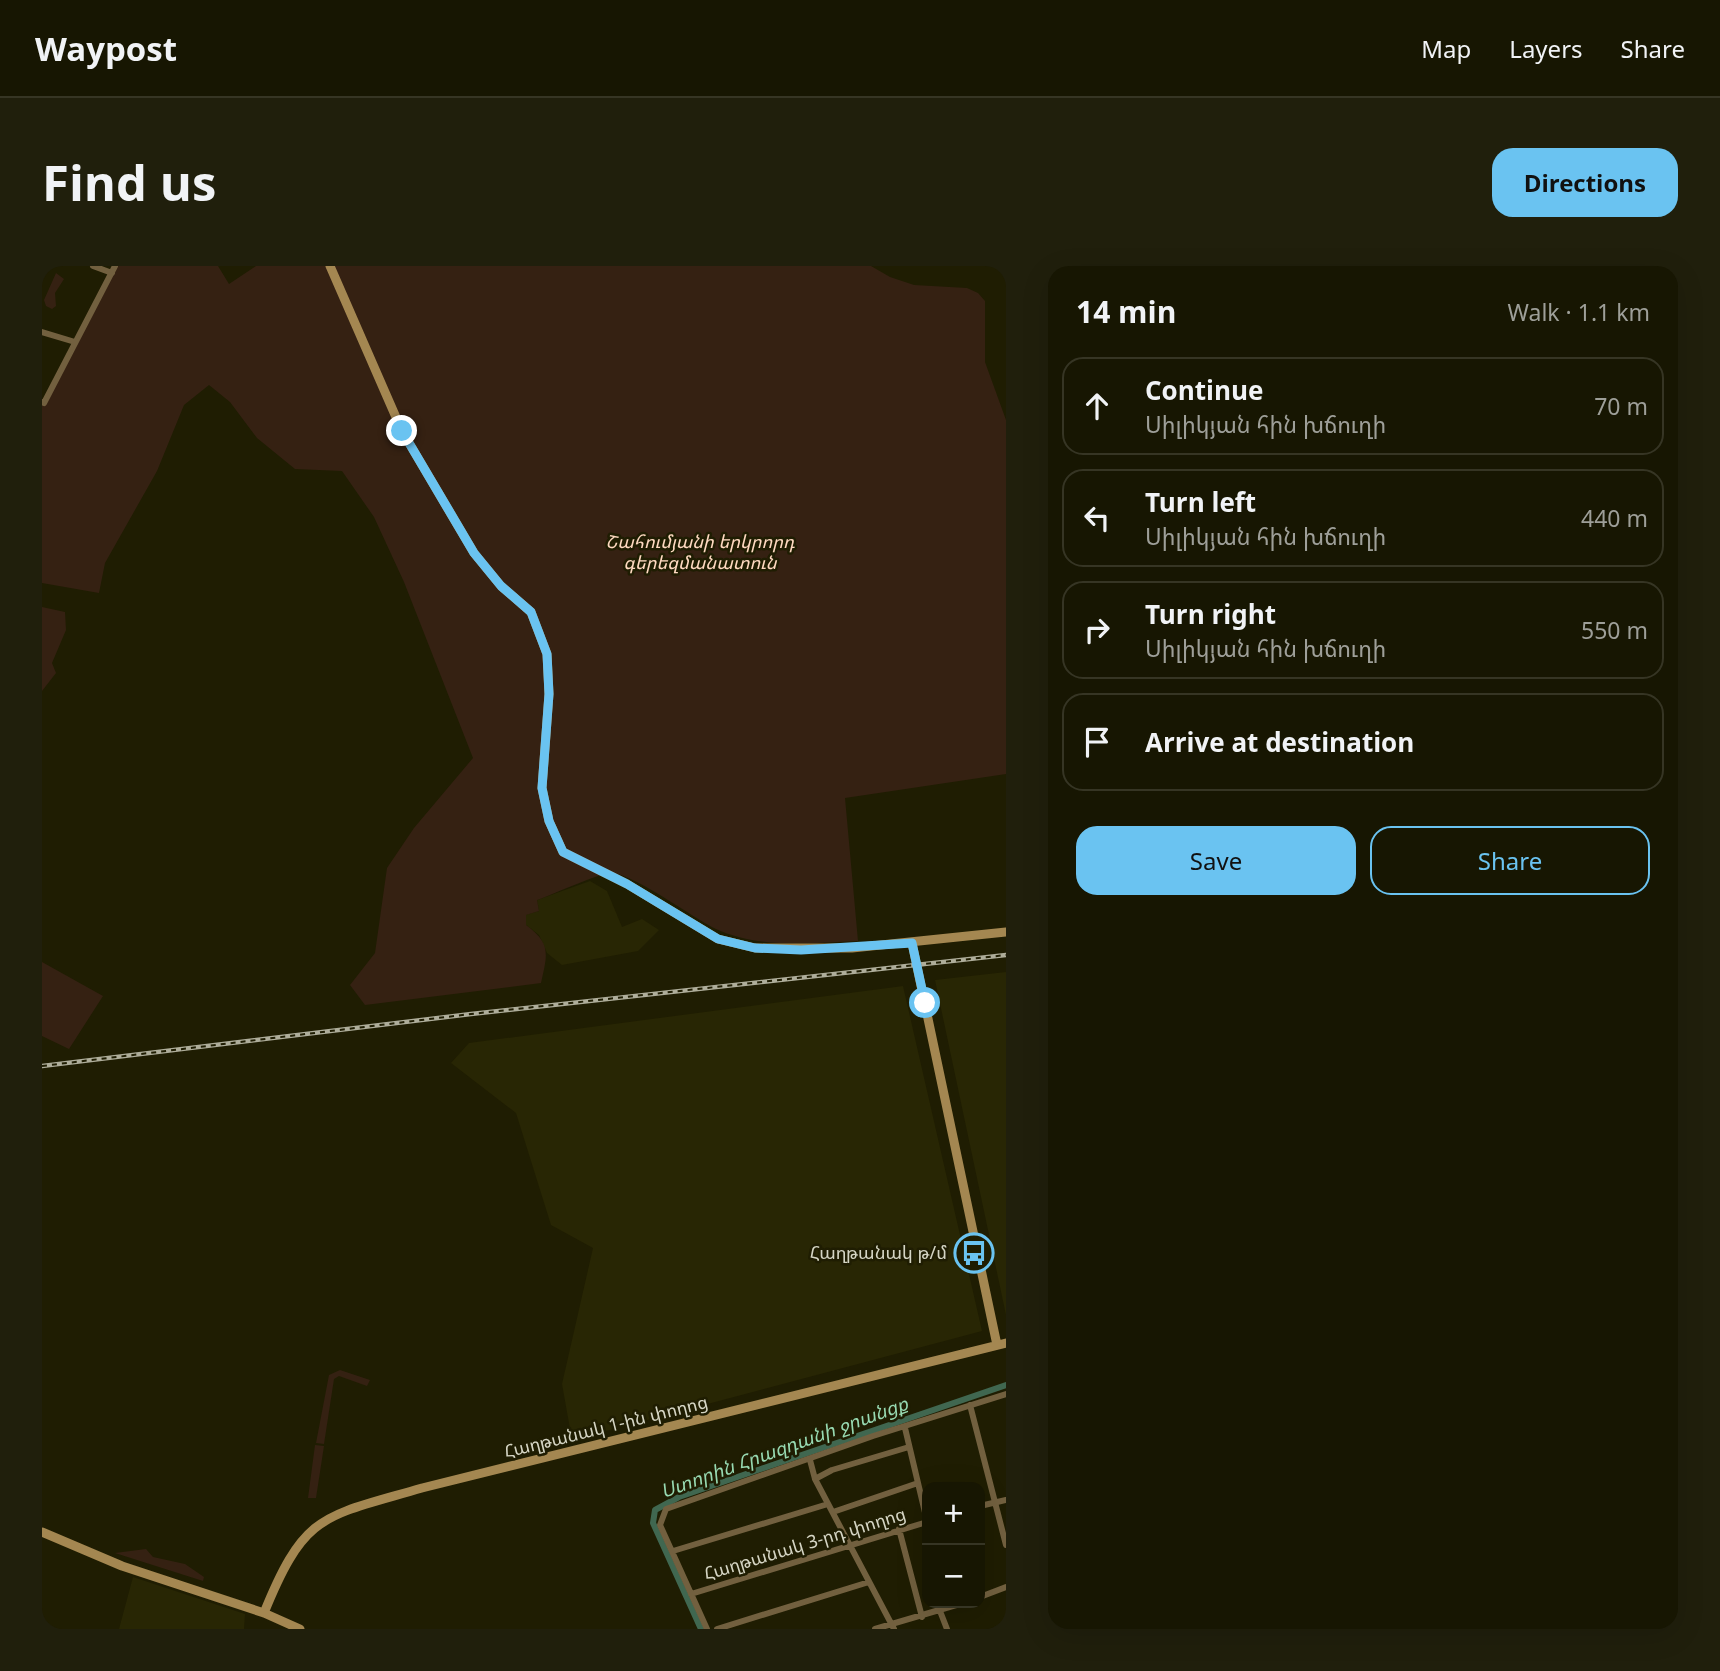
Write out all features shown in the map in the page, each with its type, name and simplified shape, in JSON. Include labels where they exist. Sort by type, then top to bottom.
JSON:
[{"type":"street","points":[[42,402],[44,403],[113,269],[93,266]]},
{"type":"street","points":[[330,266],[402,431],[474,553],[501,586],[531,612],[547,654],[549,694],[542,788],[549,821],[563,852],[627,884],[718,939],[755,948],[801,950],[912,943],[1006,932]]},
{"type":"street","points":[[42,332],[75,342]]},
{"type":"street","points":[[912,943],[1002,1344]]},
{"type":"street","name":"Հաղթանակ 1-ին փողոց","points":[[264,1613],[295,1547],[319,1523],[344,1511],[422,1488],[1002,1344]]},
{"type":"street","points":[[707,1629],[660,1525],[666,1509],[873,1436],[1006,1394]]},
{"type":"street","points":[[970,1405],[1006,1545]]},
{"type":"street","points":[[905,1428],[922,1500]]},
{"type":"street","points":[[815,1479],[832,1470],[909,1447]]},
{"type":"street","points":[[810,1460],[815,1479],[892,1627]]},
{"type":"street","points":[[833,1512],[918,1483]]},
{"type":"street","points":[[985,1505],[1006,1500]]},
{"type":"street","points":[[673,1551],[828,1504]]},
{"type":"street","name":"Հաղթանակ 3-րդ փողոց","points":[[691,1594],[922,1523]]},
{"type":"street","points":[[899,1530],[922,1618]]},
{"type":"street","points":[[42,1532],[122,1566],[264,1613],[300,1629]]},
{"type":"street","points":[[717,1629],[869,1582]]},
{"type":"street","points":[[985,1595],[1006,1587]]},
{"type":"street","points":[[875,1629],[892,1627],[949,1608]]},
{"type":"street","points":[[940,1611],[947,1629]]},
{"type":"shaded area","points":[[590,881],[607,891],[622,927],[642,919],[659,930],[638,951],[562,965],[547,953],[539,935],[526,925],[525,915],[539,911],[537,900]]},
{"type":"shaded area","points":[[1006,972],[1006,1315],[935,980]]},
{"type":"shaded area","points":[[903,986],[982,1331],[572,1440],[562,1384],[593,1248],[551,1225],[516,1113],[451,1063],[469,1043]]},
{"type":"shaded area","points":[[133,1577],[245,1614],[244,1629],[119,1629]]},
{"type":"green space","name":"Շահումյանի երկրորդ գերեզմանատուն","points":[[116,266],[218,266],[229,284],[256,266],[871,266],[890,277],[914,285],[967,288],[978,293],[985,301],[985,362],[1006,420],[1006,774],[845,798],[858,941],[786,943],[750,940],[716,929],[635,881],[612,873],[537,900],[539,911],[526,915],[526,925],[540,938],[546,951],[541,983],[365,1005],[350,985],[375,953],[387,868],[414,828],[473,758],[404,582],[374,517],[342,471],[295,469],[257,438],[230,402],[209,385],[184,405],[157,471],[105,563],[99,593],[42,583],[42,403]]},
{"type":"green space","points":[[56,273],[64,279],[55,293],[56,306],[52,309],[46,306],[44,300]]},
{"type":"green space","points":[[42,607],[65,612],[66,630],[52,663],[56,673],[42,691]]},
{"type":"green space","points":[[42,962],[103,996],[69,1049],[42,1036]]},
{"type":"green space","points":[[340,1370],[370,1380],[367,1386],[339,1376],[334,1379],[324,1444],[316,1443],[329,1375]]},
{"type":"green space","points":[[315,1445],[324,1446],[316,1498],[308,1498]]},
{"type":"green space","points":[[146,1549],[153,1557],[185,1564],[204,1577],[203,1581],[115,1553]]},
{"type":"waterway","name":"Ստորին Հրազդանի ջրանցք","points":[[701,1629],[653,1523],[655,1510],[679,1497],[1006,1385]]},
{"type":"railway","points":[[42,1066],[471,1014],[1006,955]]},
{"type":"place","name":"Հաղթանակ թ/մ","points":[[974,1253]]},
{"type":"route","points":[[402,431],[474,553],[501,586],[531,612],[547,654],[549,694],[542,788],[549,821],[563,852],[627,884],[718,939],[755,948],[801,950],[912,943],[925,1003]]}]
